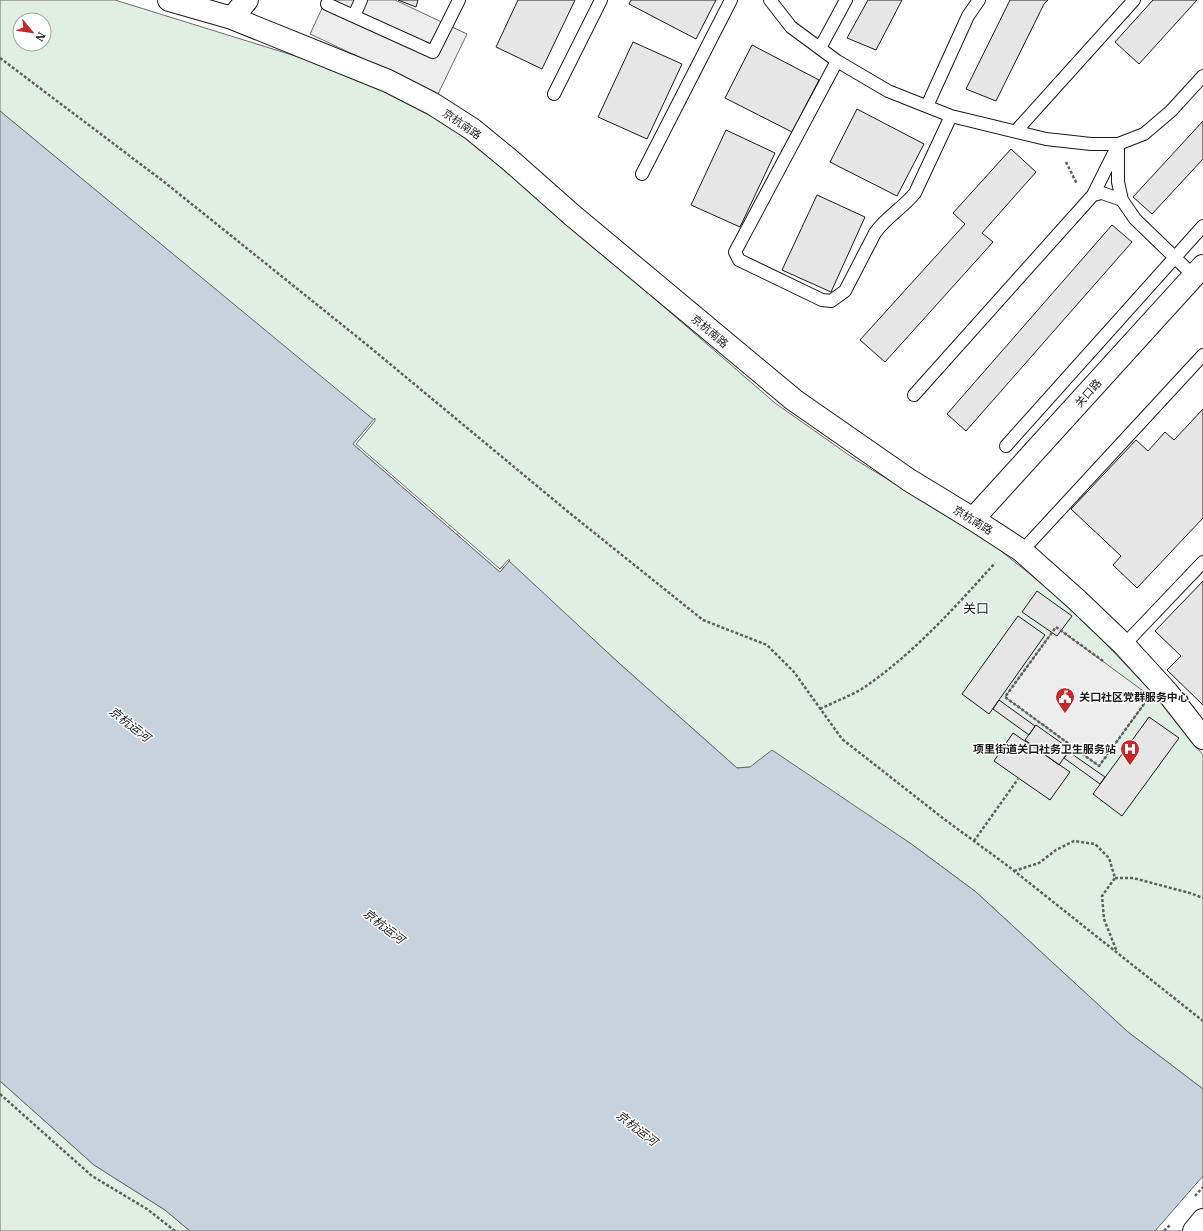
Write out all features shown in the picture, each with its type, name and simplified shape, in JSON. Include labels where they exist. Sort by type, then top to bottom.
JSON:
[{"type":"street","name":"京杭南路","points":[[169,0],[232,18],[388,81],[433,104],[472,130],[511,161],[572,215],[794,400],[909,480],[1017,548],[1077,600],[1124,645],[1167,692],[1203,738]]},
{"type":"street","points":[[232,18],[247,0]]},
{"type":"street","name":"关口路","points":[[973,519],[1199,271]]},
{"type":"street","points":[[1194,1231],[1203,1220]]},
{"type":"lane","points":[[354,16],[361,0]]},
{"type":"lane","points":[[327,4],[433,52],[459,0]]},
{"type":"lane","points":[[554,94],[601,0]]},
{"type":"lane","points":[[642,174],[731,0]]},
{"type":"lane","points":[[770,0],[791,27],[837,61],[888,91],[951,116],[1046,139],[1091,144],[1118,144],[1144,134],[1171,111],[1203,76]]},
{"type":"lane","points":[[820,48],[846,0]]},
{"type":"lane","points":[[927,106],[968,16],[979,0]]},
{"type":"lane","points":[[1016,131],[1134,0]]},
{"type":"lane","points":[[837,61],[735,252],[740,260],[766,274],[822,300],[831,301],[845,292],[880,226],[908,202],[915,193],[951,116]]},
{"type":"lane","points":[[914,395],[1093,195],[1118,144]]},
{"type":"lane","points":[[1118,144],[1118,182],[1122,200],[1135,219],[1175,258],[1199,271]]},
{"type":"lane","points":[[1093,195],[1102,193],[1122,200]]},
{"type":"lane","points":[[1006,446],[1203,226]]},
{"type":"lane","points":[[1017,548],[1203,355]]},
{"type":"lane","points":[[1124,645],[1203,562]]},
{"type":"path","points":[[0,58],[162,181],[366,344],[572,515],[703,620],[767,645],[794,672],[842,739],[1014,870],[1203,1021]]},
{"type":"path","points":[[1046,139],[1066,160],[1075,179],[1083,205]]},
{"type":"path","points":[[820,709],[868,685],[912,650],[1017,548]]},
{"type":"path","points":[[1124,645],[1109,665],[1056,627],[1005,697],[1050,732],[1099,766],[1146,702]]},
{"type":"path","points":[[974,841],[1018,779]]},
{"type":"path","points":[[1014,870],[1039,863],[1056,850],[1074,841],[1095,844],[1109,858],[1115,878]]},
{"type":"path","points":[[1115,878],[1133,878],[1190,893],[1203,898]]},
{"type":"path","points":[[1115,878],[1102,896],[1104,919],[1117,953]]},
{"type":"path","points":[[0,1094],[92,1176],[147,1209],[175,1231]]},
{"type":"green space","points":[[0,0],[115,0],[334,68],[411,104],[470,139],[775,403],[856,460],[986,539],[1071,607],[1159,700],[1203,755],[1203,1089],[1128,1032],[976,892],[910,843],[750,767],[737,768],[620,664],[509,562],[500,572],[353,444],[373,420],[0,111]]},
{"type":"green space","points":[[0,1081],[94,1165],[165,1210],[190,1231],[0,1231]]},
{"type":"shaded area","points":[[326,0],[395,0],[467,34],[438,94],[310,34]]},
{"type":"shaded area","points":[[1056,627],[1150,696],[1099,766],[1005,697]]},
{"type":"water","name":"京杭运河","points":[[0,111],[374,420],[353,444],[500,572],[509,561],[620,664],[737,768],[750,767],[772,750],[910,843],[976,892],[1128,1032],[1203,1089],[1203,1231],[190,1231],[165,1210],[94,1165],[0,1081]]},
{"type":"pier","points":[[375,418],[375,421],[356,444],[500,569],[508,560],[510,560],[500,572],[353,444]]},
{"type":"pier","points":[[1203,1176],[1203,1231],[1155,1231]]},
{"type":"building","points":[[398,0],[418,0],[416,7]]},
{"type":"building","points":[[518,0],[575,0],[542,69],[496,47]]},
{"type":"building","points":[[631,0],[716,0],[696,39],[629,4]]},
{"type":"building","points":[[868,0],[902,0],[876,50],[847,38]]},
{"type":"building","points":[[1010,0],[1048,0],[1044,4],[996,101],[966,89]]},
{"type":"building","points":[[1153,0],[1197,0],[1139,64],[1115,42]]},
{"type":"building","points":[[633,42],[682,64],[647,139],[598,117]]},
{"type":"building","points":[[752,45],[819,80],[792,132],[725,98]]},
{"type":"building","points":[[857,109],[924,144],[897,196],[830,162]]},
{"type":"building","points":[[1203,121],[1203,159],[1152,214],[1133,197]]},
{"type":"building","points":[[726,130],[775,153],[740,227],[691,205]]},
{"type":"building","points":[[1011,149],[1036,172],[982,233],[993,242],[885,362],[860,340],[965,224],[953,213]]},
{"type":"building","points":[[817,195],[865,217],[831,292],[782,270]]},
{"type":"building","points":[[1112,225],[1132,242],[966,431],[947,414]]},
{"type":"building","points":[[1203,409],[1203,518],[1137,588],[1113,565],[1121,556],[1071,509],[1136,440],[1148,451],[1165,432],[1174,440]]},
{"type":"building","points":[[1203,581],[1203,705],[1167,670],[1181,656],[1155,631]]},
{"type":"building","points":[[1037,591],[1072,616],[1057,636],[1022,612]]},
{"type":"building","points":[[1018,616],[1045,635],[989,714],[962,694]]},
{"type":"building","points":[[999,700],[1035,726],[1029,735],[993,709]]},
{"type":"building","points":[[1149,717],[1179,738],[1122,816],[1093,794]]},
{"type":"building","points":[[1036,725],[1070,749],[1059,765],[1025,740]]},
{"type":"building","points":[[1013,733],[1070,772],[1050,800],[994,761]]},
{"type":"building","points":[[1069,752],[1105,777],[1100,784],[1064,758]]},
{"type":"place","name":"关口社区党群服务中心","points":[[1065,714]]},
{"type":"place","name":"项里街道关口社务卫生服务站","points":[[1130,766]]},
{"type":"district","name":"关口","points":[[976,608]]}]
